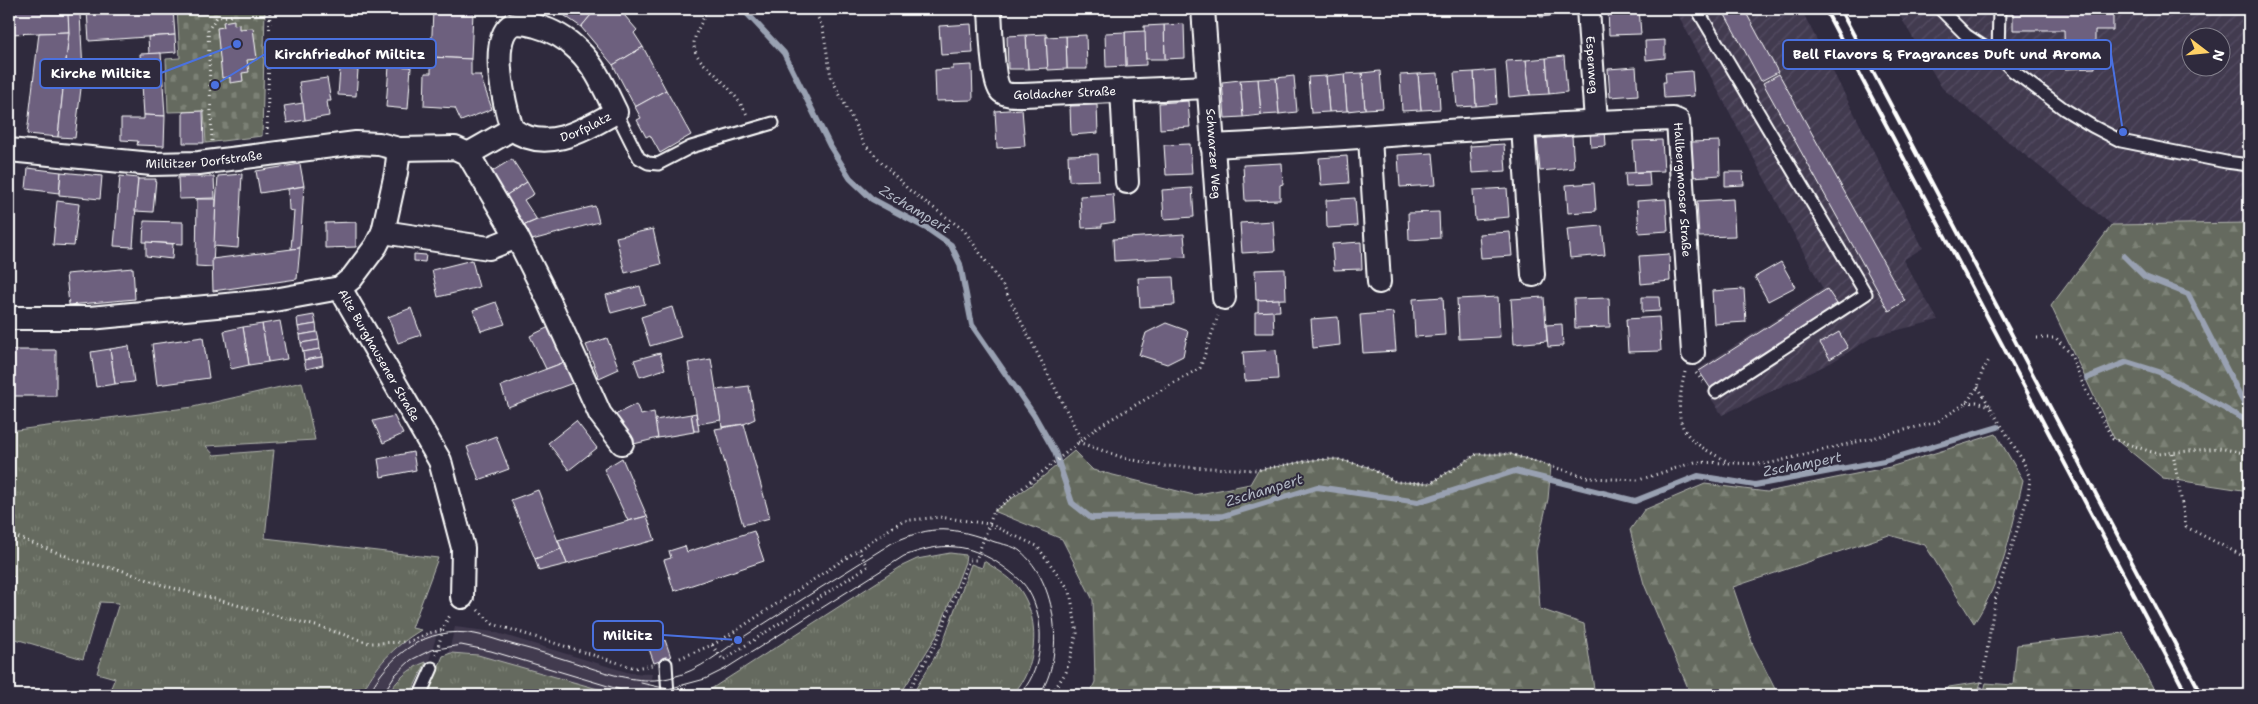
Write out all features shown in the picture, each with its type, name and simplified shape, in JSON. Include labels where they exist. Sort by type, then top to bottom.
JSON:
[{"type":"street","name":"Goldacher Straße","points":[[990,9],[993,60],[998,88],[1003,93],[1023,95],[1208,87]]},
{"type":"street","name":"Schwarzer Weg","points":[[1203,9],[1224,298]]},
{"type":"street","name":"Espenweg","points":[[1588,9],[1596,122]]},
{"type":"street","name":"Dorfplatz","points":[[524,23],[545,28],[578,50],[595,70],[616,112],[571,134],[544,141],[523,136],[512,129],[501,82],[500,52],[504,33],[511,25],[524,23]]},
{"type":"street","name":"Goldacher Straße","points":[[1122,90],[1127,182]]},
{"type":"street","name":"Hallbergmooser Straße","points":[[1212,146],[1370,138],[1596,122],[1673,119],[1678,121],[1690,358]]},
{"type":"street","points":[[1523,127],[1533,275]]},
{"type":"street","points":[[468,154],[512,129]]},
{"type":"street","points":[[1370,138],[1379,282]]},
{"type":"street","name":"Miltitzer Dorfstraße","points":[[9,150],[152,164],[213,161],[356,143],[379,144],[398,149]]},
{"type":"street","points":[[340,288],[352,278],[376,246],[383,232],[396,173],[398,149],[455,148],[468,154],[517,237],[554,312],[600,414],[622,443]]},
{"type":"street","points":[[383,232],[489,248],[517,237]]},
{"type":"street","name":"Alte Burghausener Straße","points":[[9,318],[90,318],[268,301],[340,288],[440,461],[463,548],[462,597]]},
{"type":"lane","points":[[1696,9],[1866,294],[1716,392]]},
{"type":"lane","points":[[1940,9],[1966,34],[1998,56],[2013,71],[2064,109],[2122,140],[2249,165]]},
{"type":"lane","points":[[1998,56],[2000,9]]},
{"type":"lane","points":[[616,112],[639,158],[648,163],[658,164],[692,147],[773,123]]},
{"type":"lane","points":[[666,664],[668,695]]},
{"type":"lane","points":[[420,695],[432,668]]},
{"type":"path","points":[[266,154],[270,9]]},
{"type":"path","points":[[706,9],[695,35],[694,47],[701,62],[720,78],[740,102],[755,128]]},
{"type":"path","points":[[814,9],[824,29],[832,76],[866,145],[909,190],[964,230],[1003,286],[1080,440],[1124,458],[1162,466],[1258,470],[1312,460],[1337,459],[1368,467],[1396,482],[1431,482],[1477,454],[1510,454],[1590,478],[1639,480],[1695,462],[1767,464],[1936,422],[1966,403],[1978,386],[1982,372],[1989,360]]},
{"type":"path","points":[[213,161],[208,30],[217,17],[232,16]]},
{"type":"path","points":[[906,695],[937,641],[969,560],[976,560],[994,512],[1072,446],[1099,426],[1200,368],[1224,298]]},
{"type":"path","points":[[2037,338],[2056,338],[2070,353],[2085,389],[2113,439],[2158,454],[2219,448],[2249,454]]},
{"type":"path","points":[[1690,358],[1679,400],[1678,413],[1681,424],[1685,433],[1698,445],[1731,463]]},
{"type":"path","points":[[1690,358],[1713,394],[1716,392]]},
{"type":"path","points":[[1978,386],[2023,461],[2030,478],[2028,496],[1995,600],[1980,695]]},
{"type":"path","points":[[1966,403],[1976,402],[1991,407]]},
{"type":"path","points":[[2173,453],[2186,527],[2249,559]]},
{"type":"path","points":[[462,597],[493,624],[635,668],[666,664],[712,645],[902,521],[940,517],[989,524],[1037,546],[1070,591],[1077,632],[1066,672],[1050,695]]},
{"type":"path","points":[[9,534],[79,561],[122,570],[162,585],[327,628],[369,643],[408,642],[429,633],[444,630],[432,668]]},
{"type":"path","points":[[712,645],[723,660],[862,570],[868,566],[858,550]]},
{"type":"shaded area","points":[[1675,9],[1801,9],[1923,248],[1903,260],[1938,320],[1874,336],[1832,362],[1722,415],[1707,392],[1711,389],[1698,369],[1823,289]]},
{"type":"shaded area","points":[[1896,9],[2249,9],[2249,223],[2112,225],[1942,88]]},
{"type":"shaded area","points":[[455,627],[494,632],[630,673],[652,674],[647,695],[619,695],[478,655],[466,653],[448,654]]},
{"type":"shaded area","points":[[438,630],[429,661],[395,683],[387,695],[361,695],[384,658],[404,641]]},
{"type":"green space","points":[[177,9],[265,9],[262,136],[206,143],[204,111],[168,112],[166,59],[180,58]]},
{"type":"green space","points":[[2249,223],[2249,491],[2163,478],[2114,438],[2051,306],[2112,225]]},
{"type":"green space","points":[[302,382],[315,440],[206,446],[214,455],[274,450],[265,538],[438,558],[412,628],[421,630],[402,643],[386,658],[361,695],[108,695],[115,678],[97,673],[119,603],[100,602],[83,659],[9,637],[15,577],[9,575],[9,431],[193,407]]},
{"type":"green space","points":[[1996,434],[2023,480],[2010,536],[1999,572],[1984,607],[1974,623],[1925,545],[1889,535],[1733,587],[1753,645],[1778,695],[1691,695],[1644,584],[1630,530],[1644,510],[1705,484],[1767,492],[1890,467]]},
{"type":"green space","points":[[1074,451],[1093,470],[1194,495],[1250,484],[1258,470],[1312,460],[1337,459],[1368,467],[1396,482],[1431,483],[1477,454],[1510,454],[1551,466],[1548,499],[1536,551],[1540,609],[1584,624],[1595,695],[1089,695],[1095,682],[1093,600],[1062,539],[994,511],[1044,476]]},
{"type":"green space","points":[[950,553],[966,555],[965,562],[937,635],[900,695],[710,695],[711,689],[902,566],[917,559]]},
{"type":"green space","points":[[984,561],[1018,587],[1029,606],[1034,639],[1031,662],[1024,678],[1013,695],[912,695],[942,645],[971,564],[982,568]]},
{"type":"green space","points":[[2123,633],[2157,695],[1983,695],[1986,683],[2013,685],[2017,645]]},
{"type":"green space","points":[[451,653],[478,655],[619,695],[427,695],[443,656]]},
{"type":"green space","points":[[426,662],[410,695],[387,695],[404,675]]},
{"type":"green space","points":[[1981,682],[1977,695],[1940,695],[1949,687]]},
{"type":"building","points":[[9,9],[68,9],[69,32],[9,34]]},
{"type":"building","points":[[173,9],[175,35],[89,41],[87,11]]},
{"type":"building","points":[[433,9],[473,9],[473,12]]},
{"type":"building","points":[[555,9],[596,9],[581,27]]},
{"type":"building","points":[[596,9],[619,9],[637,30],[634,33],[643,47],[613,65],[581,27]]},
{"type":"building","points":[[1540,9],[1569,9],[1569,14],[1540,17]]},
{"type":"building","points":[[1608,9],[1639,9],[1641,34],[1609,35]]},
{"type":"building","points":[[1722,9],[1744,9],[1778,72],[1761,81]]},
{"type":"building","points":[[2013,9],[2113,9],[2113,30],[2095,30],[2095,68],[2065,69],[2064,30],[2013,30]]},
{"type":"building","points":[[433,10],[473,12],[471,59],[431,57]]},
{"type":"building","points":[[68,14],[80,14],[83,72],[65,70],[69,32]]},
{"type":"building","points":[[234,20],[234,25],[239,24],[239,29],[253,28],[257,59],[247,60],[249,72],[242,73],[243,81],[230,83],[230,77],[222,78],[217,28],[224,27],[223,22]]},
{"type":"building","points":[[971,24],[973,53],[941,55],[939,26]]},
{"type":"building","points":[[1184,24],[1185,58],[1165,59],[1164,25]]},
{"type":"building","points":[[1164,25],[1165,59],[1146,59],[1144,26]]},
{"type":"building","points":[[1145,31],[1146,65],[1126,66],[1125,32]]},
{"type":"building","points":[[69,32],[58,137],[27,134],[39,33]]},
{"type":"building","points":[[1125,32],[1126,66],[1106,67],[1105,33]]},
{"type":"building","points":[[1046,34],[1048,68],[1028,69],[1026,35]]},
{"type":"building","points":[[175,35],[176,52],[149,54],[148,37]]},
{"type":"building","points":[[1026,35],[1028,69],[1008,69],[1007,36]]},
{"type":"building","points":[[1086,35],[1087,69],[1067,69],[1066,36]]},
{"type":"building","points":[[1066,36],[1067,69],[1048,70],[1046,37]]},
{"type":"building","points":[[1665,40],[1665,58],[1646,60],[1645,41]]},
{"type":"building","points":[[643,47],[666,90],[635,107],[613,65]]},
{"type":"building","points":[[161,53],[165,116],[144,115],[140,54]]},
{"type":"building","points":[[1564,56],[1567,92],[1549,94],[1546,58]]},
{"type":"building","points":[[431,57],[471,59],[471,75],[480,75],[492,109],[461,121],[455,108],[424,106],[425,73],[431,73]]},
{"type":"building","points":[[1546,58],[1549,94],[1530,95],[1526,60]]},
{"type":"building","points":[[1526,60],[1530,95],[1509,97],[1506,61]]},
{"type":"building","points":[[972,65],[973,100],[936,101],[935,70],[953,69],[953,66]]},
{"type":"building","points":[[389,66],[411,67],[408,109],[386,107]]},
{"type":"building","points":[[1636,67],[1638,95],[1610,97],[1608,69]]},
{"type":"building","points":[[340,69],[358,70],[356,96],[338,95]]},
{"type":"building","points":[[65,70],[83,72],[75,138],[58,137]]},
{"type":"building","points":[[1495,70],[1497,104],[1476,106],[1474,72]]},
{"type":"building","points":[[1380,71],[1383,108],[1365,109],[1362,73]]},
{"type":"building","points":[[1692,71],[1694,96],[1664,98],[1663,82],[1666,82],[1665,73]]},
{"type":"building","points":[[1474,72],[1476,106],[1457,107],[1454,73]]},
{"type":"building","points":[[1362,73],[1365,109],[1347,111],[1344,74]]},
{"type":"building","points":[[1438,73],[1440,109],[1421,110],[1418,74]]},
{"type":"building","points":[[1344,74],[1347,111],[1329,112],[1326,76]]},
{"type":"building","points":[[1418,74],[1421,110],[1402,111],[1400,75]]},
{"type":"building","points":[[1779,74],[1905,301],[1889,311],[1763,83]]},
{"type":"building","points":[[1294,76],[1297,112],[1279,114],[1276,78]]},
{"type":"building","points":[[1326,76],[1329,112],[1311,113],[1308,77]]},
{"type":"building","points":[[327,78],[331,101],[327,101],[329,116],[305,120],[299,82]]},
{"type":"building","points":[[1276,78],[1279,114],[1261,115],[1258,79]]},
{"type":"building","points":[[1258,79],[1261,115],[1243,117],[1240,80]]},
{"type":"building","points":[[1240,80],[1243,117],[1225,118],[1222,82]]},
{"type":"building","points":[[666,90],[691,135],[660,153],[650,135],[646,137],[637,120],[641,118],[635,107]]},
{"type":"building","points":[[1188,101],[1190,127],[1160,129],[1159,103]]},
{"type":"building","points":[[303,103],[305,120],[287,123],[284,106]]},
{"type":"building","points":[[1097,105],[1098,133],[1071,135],[1070,106]]},
{"type":"building","points":[[9,107],[15,108],[12,132],[9,131]]},
{"type":"building","points":[[1022,109],[1025,146],[997,148],[995,111]]},
{"type":"building","points":[[203,111],[204,143],[183,143],[183,112]]},
{"type":"building","points":[[144,115],[165,116],[164,146],[137,145],[138,141],[121,140],[121,119],[144,119]]},
{"type":"building","points":[[1605,129],[1606,146],[1591,147],[1590,131]]},
{"type":"building","points":[[1572,136],[1574,168],[1540,171],[1537,139]]},
{"type":"building","points":[[1662,140],[1664,171],[1635,172],[1633,141]]},
{"type":"building","points":[[1719,141],[1720,175],[1693,177],[1691,142]]},
{"type":"building","points":[[1190,144],[1192,174],[1166,175],[1164,145]]},
{"type":"building","points":[[1504,144],[1506,171],[1472,173],[1470,146]]},
{"type":"building","points":[[1433,153],[1436,185],[1400,187],[1398,155]]},
{"type":"building","points":[[1098,154],[1099,180],[1069,181],[1068,155]]},
{"type":"building","points":[[1347,156],[1349,183],[1321,185],[1319,158]]},
{"type":"building","points":[[512,159],[527,182],[505,196],[491,172]]},
{"type":"building","points":[[1282,163],[1283,184],[1280,185],[1280,200],[1245,201],[1243,165]]},
{"type":"building","points":[[300,164],[304,186],[260,193],[256,171]]},
{"type":"building","points":[[28,168],[61,172],[59,193],[26,189]]},
{"type":"building","points":[[61,172],[102,176],[100,199],[59,195]]},
{"type":"building","points":[[1649,172],[1650,186],[1626,187],[1625,173]]},
{"type":"building","points":[[1725,172],[1743,172],[1744,185],[1725,186]]},
{"type":"building","points":[[242,174],[238,248],[213,246],[218,176]]},
{"type":"building","points":[[120,176],[138,178],[133,247],[114,246]]},
{"type":"building","points":[[178,177],[214,177],[215,198],[179,199]]},
{"type":"building","points":[[138,179],[156,179],[153,212],[135,211]]},
{"type":"building","points":[[527,182],[534,194],[524,200],[537,220],[522,226],[505,196]]},
{"type":"building","points":[[1594,183],[1596,211],[1568,213],[1566,185]]},
{"type":"building","points":[[304,186],[300,248],[291,249],[294,211],[289,210],[288,189]]},
{"type":"building","points":[[1192,188],[1194,217],[1164,219],[1162,190]]},
{"type":"building","points":[[1507,188],[1509,217],[1475,220],[1473,190]]},
{"type":"building","points":[[1113,194],[1115,222],[1102,224],[1102,227],[1082,228],[1080,196]]},
{"type":"building","points":[[1355,198],[1357,226],[1327,228],[1326,200]]},
{"type":"building","points":[[197,199],[216,199],[213,267],[196,266]]},
{"type":"building","points":[[1666,199],[1668,231],[1639,233],[1637,201]]},
{"type":"building","points":[[1733,199],[1735,236],[1699,237],[1697,201]]},
{"type":"building","points":[[57,201],[79,204],[74,246],[53,245]]},
{"type":"building","points":[[595,206],[599,222],[532,240],[523,226],[537,220]]},
{"type":"building","points":[[1439,212],[1440,238],[1409,240],[1408,213]]},
{"type":"building","points":[[144,221],[183,222],[183,244],[143,242]]},
{"type":"building","points":[[1273,221],[1275,251],[1242,253],[1240,223]]},
{"type":"building","points":[[356,222],[356,247],[325,248],[325,223]]},
{"type":"building","points":[[1602,226],[1605,255],[1570,258],[1567,229]]},
{"type":"building","points":[[653,229],[661,264],[625,273],[616,237]]},
{"type":"building","points":[[1510,232],[1512,256],[1481,258],[1479,234]]},
{"type":"building","points":[[1184,234],[1186,257],[1114,261],[1113,239]]},
{"type":"building","points":[[146,242],[173,244],[172,259],[146,256]]},
{"type":"building","points":[[1361,242],[1362,269],[1334,270],[1332,244]]},
{"type":"building","points":[[300,248],[297,279],[213,291],[212,259]]},
{"type":"building","points":[[414,254],[426,255],[425,262],[414,261]]},
{"type":"building","points":[[1669,254],[1670,281],[1641,284],[1639,256]]},
{"type":"building","points":[[472,260],[479,287],[438,297],[432,270]]},
{"type":"building","points":[[1781,262],[1795,287],[1768,301],[1755,277]]},
{"type":"building","points":[[133,268],[135,299],[69,305],[66,274]]},
{"type":"building","points":[[1285,269],[1286,299],[1256,300],[1255,270]]},
{"type":"building","points":[[1173,277],[1175,305],[1140,307],[1138,278]]},
{"type":"building","points":[[640,286],[645,304],[611,313],[606,295]]},
{"type":"building","points":[[1744,289],[1746,322],[1714,324],[1712,291]]},
{"type":"building","points":[[1827,289],[1837,304],[1831,307],[1833,311],[1711,389],[1699,371]]},
{"type":"building","points":[[1443,297],[1445,335],[1415,337],[1413,299]]},
{"type":"building","points":[[1498,297],[1500,337],[1459,339],[1457,299]]},
{"type":"building","points":[[1544,297],[1547,341],[1514,344],[1511,299]]},
{"type":"building","points":[[1642,297],[1659,297],[1660,311],[1642,312]]},
{"type":"building","points":[[1609,298],[1610,327],[1575,328],[1574,299]]},
{"type":"building","points":[[1279,299],[1280,311],[1258,312],[1258,300]]},
{"type":"building","points":[[496,302],[505,324],[481,331],[473,310]]},
{"type":"building","points":[[672,307],[681,337],[650,346],[641,317]]},
{"type":"building","points":[[411,308],[421,335],[398,343],[388,317]]},
{"type":"building","points":[[1273,311],[1274,333],[1255,333],[1255,312]]},
{"type":"building","points":[[1393,312],[1396,351],[1363,353],[1360,315]]},
{"type":"building","points":[[314,315],[316,324],[298,327],[297,318]]},
{"type":"building","points":[[1338,317],[1340,345],[1313,348],[1311,319]]},
{"type":"building","points":[[1659,317],[1661,351],[1628,352],[1626,319]]},
{"type":"building","points":[[280,321],[287,359],[268,362],[262,324]]},
{"type":"building","points":[[1166,323],[1188,331],[1183,356],[1167,364],[1139,355],[1146,333]]},
{"type":"building","points":[[262,324],[268,362],[249,365],[243,327]]},
{"type":"building","points":[[316,324],[317,332],[300,335],[298,327]]},
{"type":"building","points":[[1562,324],[1563,346],[1548,347],[1546,325]]},
{"type":"building","points":[[243,327],[249,365],[231,369],[224,331]]},
{"type":"building","points":[[549,327],[565,362],[546,369],[530,336]]},
{"type":"building","points":[[317,332],[319,340],[301,343],[300,335]]},
{"type":"building","points":[[1839,332],[1848,348],[1830,359],[1820,343]]},
{"type":"building","points":[[203,337],[209,378],[157,385],[152,344]]},
{"type":"building","points":[[607,338],[619,369],[599,378],[586,345]]},
{"type":"building","points":[[319,340],[320,349],[303,352],[301,343]]},
{"type":"building","points":[[129,346],[134,382],[115,384],[110,349]]},
{"type":"building","points":[[110,349],[115,384],[96,387],[91,352]]},
{"type":"building","points":[[320,349],[322,357],[304,360],[303,352]]},
{"type":"building","points":[[9,350],[56,350],[56,396],[9,396]]},
{"type":"building","points":[[1276,350],[1278,379],[1245,381],[1243,352]]},
{"type":"building","points":[[660,353],[665,369],[640,377],[634,360]]},
{"type":"building","points":[[322,357],[323,365],[306,369],[304,360]]},
{"type":"building","points":[[711,359],[721,420],[698,424],[688,363]]},
{"type":"building","points":[[565,362],[573,383],[508,407],[501,386]]},
{"type":"building","points":[[749,386],[755,419],[744,424],[722,427],[716,390]]},
{"type":"building","points":[[636,404],[641,415],[654,412],[658,438],[630,445],[615,415]]},
{"type":"building","points":[[696,413],[699,431],[694,431],[691,414]]},
{"type":"building","points":[[691,414],[694,432],[658,438],[655,420]]},
{"type":"building","points":[[394,416],[403,434],[383,443],[373,421]]},
{"type":"building","points":[[576,421],[597,448],[569,470],[548,443]]},
{"type":"building","points":[[744,424],[770,518],[743,525],[715,429]]},
{"type":"building","points":[[496,436],[509,469],[479,480],[467,447]]},
{"type":"building","points":[[413,452],[416,470],[381,477],[378,459]]},
{"type":"building","points":[[622,458],[647,516],[628,521],[604,469]]},
{"type":"building","points":[[538,490],[561,549],[535,559],[511,500]]},
{"type":"building","points":[[647,516],[655,540],[567,564],[558,540]]},
{"type":"building","points":[[754,531],[764,561],[674,591],[664,560],[671,558],[669,551],[685,546],[687,552]]},
{"type":"building","points":[[561,549],[567,564],[539,571],[535,559]]},
{"type":"building","points":[[665,640],[671,657],[654,663],[648,646]]},
{"type":"waterway","name":"Zschampert","points":[[743,9],[784,53],[830,146],[850,178],[872,199],[928,229],[951,245],[960,264],[972,325],[1034,415],[1055,452],[1072,503],[1091,518],[1223,516],[1317,487],[1418,502],[1515,471],[1635,501],[1698,476],[1755,485],[1884,461],[1998,427]]},
{"type":"waterway","points":[[2124,256],[2145,277],[2188,294],[2249,413]]},
{"type":"waterway","name":"Zschampert","points":[[2087,378],[2127,362],[2159,372],[2249,422]]},
{"type":"tram line","points":[[368,695],[387,667],[411,646],[441,634],[457,632],[484,636],[610,674],[639,680],[659,680],[681,675],[711,659],[892,543],[932,530],[967,533],[1008,545],[1020,551],[1033,564],[1049,600],[1054,620],[1055,641],[1053,661],[1039,695]]},
{"type":"tram line","points":[[641,683],[668,689],[705,679],[725,669],[904,556],[929,548],[949,547],[971,550],[995,561],[1019,579],[1029,592],[1038,615],[1040,628],[1039,653],[1031,679],[1020,695]]},
{"type":"tram line","points":[[382,695],[395,675],[411,660],[431,650],[461,645],[491,651],[638,695]]},
{"type":"railway","points":[[1825,9],[2187,695]]},
{"type":"railway","points":[[1840,9],[2202,695]]},
{"type":"place","name":"Kirche Miltitz","points":[[237,44]]},
{"type":"place","name":"Kirchfriedhof Miltitz","points":[[215,85]]},
{"type":"place","name":"Bell Flavors & Fragrances Duft und Aroma","points":[[2123,132]]},
{"type":"place","name":"Miltitz","points":[[738,640]]}]
